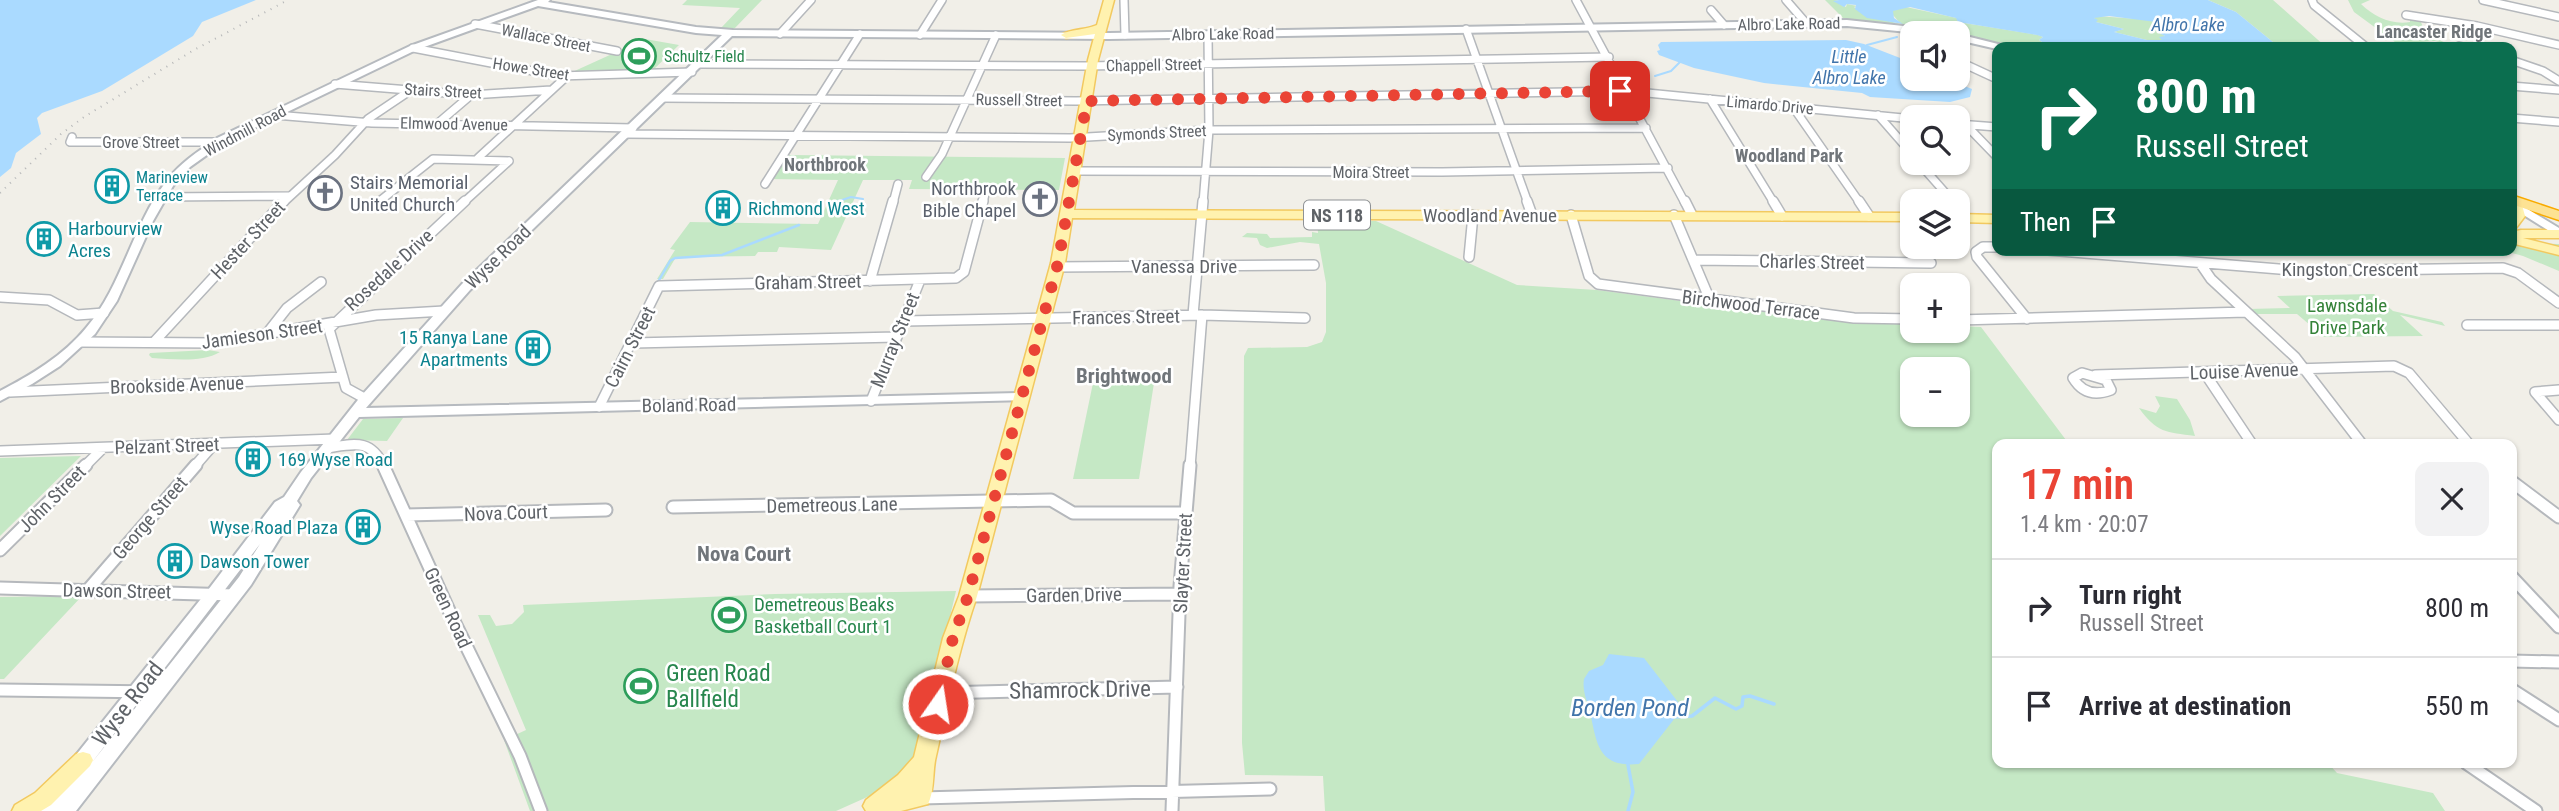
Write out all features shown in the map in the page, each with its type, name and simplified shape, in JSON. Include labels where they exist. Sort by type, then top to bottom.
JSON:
[{"type":"highway","points":[[2517,204],[2557,228]]},
{"type":"main road","points":[[878,811],[902,801],[919,805],[924,761],[953,638],[968,596],[1065,231],[1103,0]]},
{"type":"main road","points":[[543,1],[729,33],[1066,35],[1088,33],[1100,27],[1109,0]]},
{"type":"main road","name":"Windmill Road","points":[[5,394],[40,373],[80,342],[104,313],[162,197],[182,169],[219,142],[335,84],[413,48],[543,1]]},
{"type":"main road","name":"Albro Lake Road","points":[[1100,27],[1125,35],[1806,23],[1862,23],[1900,27]]},
{"type":"main road","name":"Wyse Road","points":[[48,811],[78,774],[83,760],[215,594],[280,506],[289,501],[366,399],[444,311],[579,176],[729,33]]},
{"type":"main road","points":[[1970,40],[1992,45]]},
{"type":"main road","name":"Woodland Avenue","points":[[1067,214],[1900,217]]},
{"type":"main road","points":[[1065,231],[1070,223],[1088,214]]},
{"type":"main road","points":[[1970,218],[1992,219]]},
{"type":"main road","points":[[2517,226],[2557,228]]},
{"type":"main road","points":[[2517,236],[2557,228]]},
{"type":"main road","points":[[2517,239],[2559,251]]},
{"type":"main road","name":"Boland Road","points":[[356,413],[1021,397]]},
{"type":"main road","name":"Wyse Road","points":[[65,811],[234,595],[268,547],[292,505],[289,501]]},
{"type":"main road","points":[[23,811],[43,799],[83,760]]},
{"type":"main road","points":[[867,811],[906,781],[924,761]]},
{"type":"street","points":[[780,34],[811,0]]},
{"type":"street","points":[[920,35],[942,0]]},
{"type":"street","points":[[1124,0],[1125,35]]},
{"type":"street","points":[[1576,0],[1692,215]]},
{"type":"street","points":[[1786,0],[1806,23]]},
{"type":"street","points":[[2312,0],[2314,5],[2360,42]]},
{"type":"street","points":[[2483,0],[2559,17]]},
{"type":"street","points":[[1711,10],[1724,24]]},
{"type":"street","points":[[2406,15],[2477,26],[2559,45]]},
{"type":"street","name":"Wallace Street","points":[[475,24],[617,51]]},
{"type":"street","points":[[1466,29],[1532,215]]},
{"type":"street","points":[[765,184],[860,34]]},
{"type":"street","points":[[926,177],[949,138],[996,35]]},
{"type":"street","name":"Slayter Street","points":[[1172,811],[1180,594],[1198,315],[1197,267],[1209,131],[1206,99],[1208,35]]},
{"type":"street","name":"Howe Street","points":[[413,48],[566,77],[695,68]]},
{"type":"street","name":"Chappell Street","points":[[695,68],[1094,66],[1609,57]]},
{"type":"street","points":[[2517,62],[2543,71],[2559,81]]},
{"type":"street","points":[[1970,66],[1992,76]]},
{"type":"street","points":[[381,200],[427,162],[441,158],[478,158],[566,77]]},
{"type":"street","name":"Stairs Street","points":[[335,84],[471,95],[551,90]]},
{"type":"street","points":[[2517,86],[2559,90]]},
{"type":"street","name":"Hester Street","points":[[154,341],[289,197],[365,122],[411,90]]},
{"type":"street","name":"Russell Street","points":[[662,98],[1087,101],[1627,91]]},
{"type":"street","name":"Limardo Drive","points":[[1627,91],[1900,118]]},
{"type":"street","points":[[437,124],[471,95]]},
{"type":"street","points":[[1710,99],[1782,216]]},
{"type":"street","points":[[1793,107],[1868,216]]},
{"type":"street","name":"Elmwood Avenue","points":[[275,115],[365,122],[629,131]]},
{"type":"street","points":[[1878,115],[1900,140]]},
{"type":"street","points":[[2517,118],[2559,122]]},
{"type":"street","points":[[1970,125],[1992,127]]},
{"type":"street","name":"Symonds Street","points":[[629,131],[797,136],[1080,138],[1209,131],[1646,128]]},
{"type":"street","points":[[1970,132],[1992,152]]},
{"type":"street","name":"Grove Street","points":[[72,137],[70,142],[219,142]]},
{"type":"street","name":"Rosedale Drive","points":[[332,324],[509,161],[478,158]]},
{"type":"street","name":"Moira Street","points":[[1074,171],[1517,171],[1668,168]]},
{"type":"street","points":[[1930,175],[1942,189]]},
{"type":"street","points":[[870,281],[898,184]]},
{"type":"street","name":"Graham Street","points":[[659,286],[956,278],[964,272],[985,194]]},
{"type":"street","points":[[162,197],[289,197]]},
{"type":"street","points":[[1469,257],[1473,215]]},
{"type":"street","name":"Birchwood Terrace","points":[[1571,215],[1591,281],[1602,285],[1854,318],[1900,319]]},
{"type":"street","points":[[1674,215],[1710,300]]},
{"type":"street","points":[[1992,247],[1980,248],[1976,252],[1977,257],[2027,319]]},
{"type":"street","name":"Kingston Crescent","points":[[2118,256],[2303,271],[2503,268],[2518,273],[2559,303]]},
{"type":"street","name":"Charles Street","points":[[1693,260],[1931,263]]},
{"type":"street","points":[[2200,263],[2211,279],[2304,368],[2358,439]]},
{"type":"street","name":"Vanessa Drive","points":[[1055,267],[1314,265]]},
{"type":"street","name":"Murray Street","points":[[871,401],[920,280]]},
{"type":"street","points":[[265,336],[287,308],[321,282]]},
{"type":"street","name":"Cairn Street","points":[[600,407],[659,286]]},
{"type":"street","points":[[0,297],[49,300],[77,315],[104,313]]},
{"type":"street","name":"Jamieson Street","points":[[80,342],[213,343],[376,315],[444,311]]},
{"type":"street","points":[[1970,320],[2246,312]]},
{"type":"street","name":"Frances Street","points":[[904,321],[1198,315],[1306,318]]},
{"type":"street","points":[[332,324],[329,329],[346,388],[366,399]]},
{"type":"street","points":[[2467,326],[2559,325]]},
{"type":"street","points":[[633,343],[897,337]]},
{"type":"street","name":"Louise Avenue","points":[[2095,375],[2394,366],[2409,373],[2465,439]]},
{"type":"street","points":[[2204,372],[2249,439]]},
{"type":"street","name":"Brookside Avenue","points":[[5,394],[343,377]]},
{"type":"street","points":[[2559,390],[2535,391],[2559,420]]},
{"type":"street","name":"Pelzant Street","points":[[0,451],[331,443]]},
{"type":"street","name":"Green Road","points":[[331,443],[373,448],[520,756],[541,811]]},
{"type":"street","name":"George Street","points":[[87,591],[214,444]]},
{"type":"street","name":"John Street","points":[[0,550],[103,448]]},
{"type":"street","points":[[2517,485],[2559,516]]},
{"type":"street","name":"Demetreous Lane","points":[[673,508],[1051,500],[1073,513],[1185,513]]},
{"type":"street","name":"Nova Court","points":[[406,515],[606,510]]},
{"type":"street","points":[[2517,582],[2559,627]]},
{"type":"street","name":"Dawson Street","points":[[0,588],[234,595]]},
{"type":"street","name":"Garden Drive","points":[[968,596],[1180,594]]},
{"type":"street","points":[[2517,661],[2559,662]]},
{"type":"street","name":"Shamrock Drive","points":[[942,693],[1177,687]]},
{"type":"street","points":[[0,690],[158,692]]},
{"type":"street","points":[[2517,693],[2559,720]]},
{"type":"street","points":[[2473,768],[2536,811]]},
{"type":"street","points":[[919,805],[1270,789]]},
{"type":"green space","points":[[687,0],[762,0],[734,29],[721,28],[740,8],[682,5]]},
{"type":"green space","points":[[1825,0],[1839,0],[1835,1],[1846,7],[1847,4],[1857,6],[1854,7],[1869,18],[1900,24],[1845,20]]},
{"type":"green space","points":[[2208,0],[2273,0],[2320,42],[2273,42],[2236,12]]},
{"type":"green space","points":[[2348,0],[2370,0],[2361,4],[2377,16],[2403,23],[2410,22],[2410,19],[2420,20],[2426,34],[2444,42],[2395,42],[2354,12]]},
{"type":"green space","points":[[1906,7],[1957,18],[1958,21],[1900,23],[1892,14],[1893,10]]},
{"type":"green space","points":[[2097,16],[2151,20],[2162,27],[2160,29],[2163,31],[2160,33],[2165,36],[2162,40],[2147,40],[2114,32],[2124,29],[2096,22],[2094,18]]},
{"type":"green space","points":[[1970,24],[2038,35],[2043,37],[2039,40],[2042,42],[1992,42],[1970,37]]},
{"type":"green space","points":[[645,39],[679,45],[654,69],[568,74]]},
{"type":"green space","points":[[783,156],[1065,158],[1059,190],[909,189],[912,180],[863,180],[831,250],[779,247],[777,252],[758,252],[755,256],[676,257],[663,279],[657,279],[675,250],[670,249],[690,222],[818,224],[838,180],[769,179]]},
{"type":"green space","points":[[1317,221],[1376,221],[1517,285],[1597,290],[1750,310],[1900,323],[1900,343],[1970,343],[1970,327],[1981,327],[2065,439],[1992,439],[1992,768],[2332,768],[2337,773],[2433,793],[2445,811],[1325,811],[1323,776],[1245,775],[1242,743],[1244,356],[1248,348],[1307,347],[1322,342],[1326,332],[1326,283],[1319,244],[1300,242],[1267,248],[1260,245],[1257,238],[1242,237],[1247,233],[1267,234],[1270,238],[1312,237],[1312,232],[1318,233]]},
{"type":"green space","points":[[2517,243],[2559,244],[2559,271],[2517,254]]},
{"type":"green space","name":"Lawnsdale Drive Park","points":[[2374,294],[2393,311],[2442,322],[2445,326],[2400,315],[2423,336],[2324,337],[2297,314],[2254,314],[2248,309],[2290,308],[2277,296]]},
{"type":"green space","points":[[208,350],[220,352],[205,358],[187,360],[152,358],[149,355],[150,353]]},
{"type":"green space","points":[[1093,383],[1154,383],[1139,479],[1073,479]]},
{"type":"green space","points":[[2155,396],[2177,399],[2190,420],[2195,436],[2169,432],[2151,422],[2139,408],[2156,413],[2160,406]]},
{"type":"green space","points":[[403,418],[387,441],[347,440],[363,419]]},
{"type":"green space","points":[[81,456],[0,536],[0,458]]},
{"type":"green space","points":[[956,591],[915,767],[883,790],[836,811],[530,811],[504,740],[526,730],[478,615],[490,615],[496,626],[512,624],[524,612],[523,605],[775,594]]},
{"type":"green space","points":[[82,596],[4,679],[0,679],[0,597]]},
{"type":"water","points":[[0,0],[256,0],[202,22],[193,36],[102,91],[42,113],[37,118],[41,134],[16,153],[11,168],[0,177]]},
{"type":"water","name":"Albro Lake","points":[[2208,0],[2236,12],[2273,42],[2042,42],[2039,40],[2043,37],[2037,35],[1970,24],[1970,21],[1958,21],[1956,18],[1910,7],[1893,11],[1894,18],[1900,24],[1867,18],[1855,9],[1856,5],[1847,4],[1844,7],[1833,1]],"holes":[[[2109,16],[2156,22],[2162,27],[2159,28],[2163,31],[2159,33],[2165,36],[2159,37],[2162,40],[2147,40],[2114,32],[2124,29],[2096,22],[2098,20],[2094,18]]]},
{"type":"water","name":"Little Albro Lake","points":[[1846,40],[1900,58],[1900,91],[1972,89],[1970,97],[1950,102],[1870,97],[1862,93],[1764,83],[1694,68],[1659,55],[1657,51],[1660,50],[1658,45],[1661,42]]},
{"type":"water","name":"Borden Pond","points":[[1609,654],[1644,658],[1682,709],[1639,764],[1625,764],[1607,758],[1595,734],[1584,691],[1584,679],[1589,671],[1603,665]]},
{"type":"waterway","points":[[1867,45],[1897,37]]},
{"type":"waterway","points":[[1655,76],[1671,71],[1680,62]]},
{"type":"waterway","points":[[833,203],[851,197],[863,199]]},
{"type":"waterway","points":[[830,204],[838,201]]},
{"type":"waterway","points":[[658,282],[670,261],[675,258],[722,255],[799,225]]},
{"type":"waterway","points":[[1675,717],[1692,716],[1715,698],[1736,709],[1742,706],[1743,697],[1750,696],[1774,704]]},
{"type":"waterway","points":[[1628,765],[1633,792],[1628,811]]},
{"type":"railway","points":[[0,193],[61,134],[84,117],[194,50],[288,0]]},
{"type":"place","name":"Schultz Field","points":[[639,56]]},
{"type":"place","name":"Marineview Terrace","points":[[112,186]]},
{"type":"place","name":"Stairs Memorial United Church","points":[[325,193]]},
{"type":"place","name":"Northbrook Bible Chapel","points":[[1040,199]]},
{"type":"place","name":"Richmond West","points":[[723,208]]},
{"type":"place","name":"Harbourview Acres","points":[[44,239]]},
{"type":"place","name":"15 Ranya Lane Apartments","points":[[533,348]]},
{"type":"place","name":"169 Wyse Road","points":[[253,459]]},
{"type":"place","name":"Wyse Road Plaza","points":[[363,527]]},
{"type":"place","name":"Dawson Tower","points":[[175,561]]},
{"type":"place","name":"Demetreous Beaks Basketball Court 1","points":[[729,615]]},
{"type":"place","name":"Green Road Ballfield","points":[[641,686]]},
{"type":"district","name":"Lancaster Ridge","points":[[2434,31]]},
{"type":"district","name":"Woodland Park","points":[[1789,155]]},
{"type":"district","name":"Northbrook","points":[[825,164]]},
{"type":"district","name":"Brightwood","points":[[1124,376]]},
{"type":"district","name":"Nova Court","points":[[744,554]]},
{"type":"route","points":[[938,704],[953,638],[968,596],[1058,263],[1087,101],[1620,91]]}]
